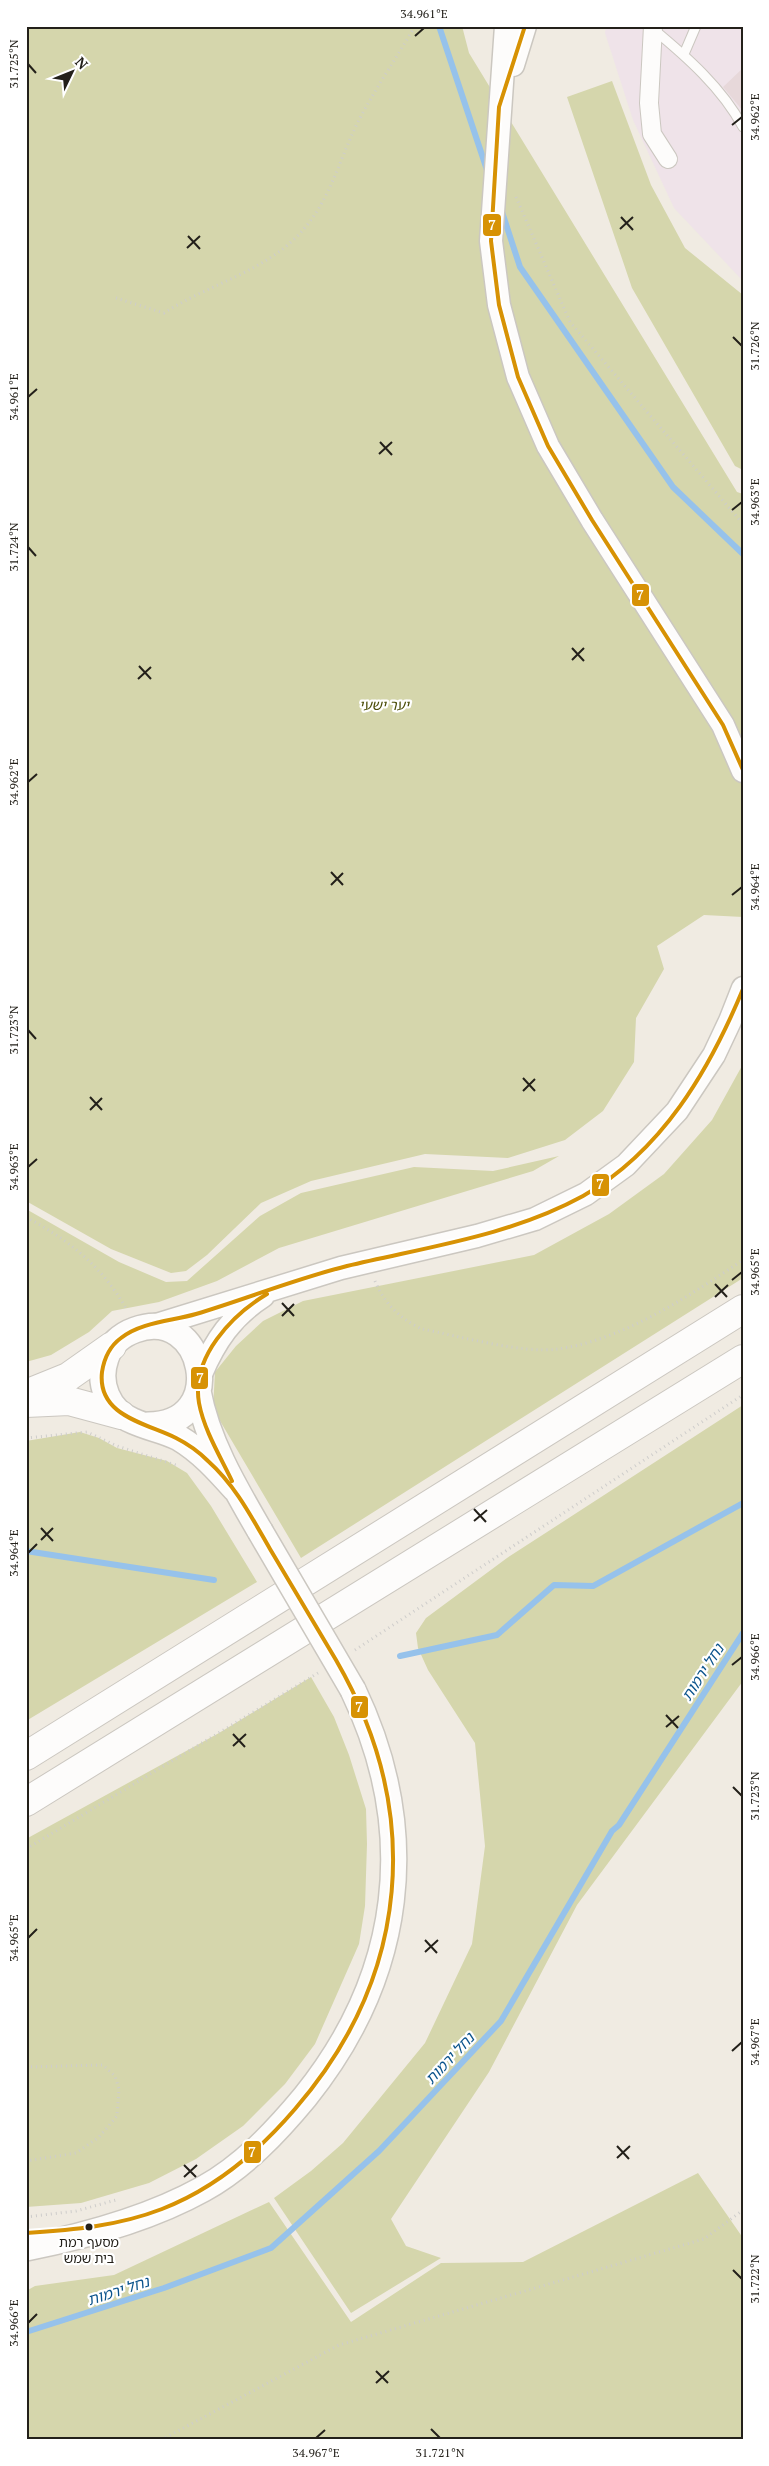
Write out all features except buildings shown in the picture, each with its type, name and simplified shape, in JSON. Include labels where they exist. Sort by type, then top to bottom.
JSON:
[{"type":"highway","points":[[26,1756],[743,1309]]},
{"type":"highway","points":[[26,1394],[68,1377],[112,1346]]},
{"type":"highway","points":[[26,1802],[743,1359]]},
{"type":"highway","points":[[26,1403],[70,1401],[121,1415]]},
{"type":"main road","points":[[26,2253],[62,2240],[144,2216],[204,2188],[228,2172],[264,2142],[290,2115],[334,2058],[352,2029],[368,1995],[381,1954],[391,1910],[394,1871],[394,1830],[379,1754],[368,1721],[353,1690],[235,1489],[205,1421],[196,1356],[187,1342],[172,1331],[142,1328],[120,1338],[112,1346],[103,1366],[102,1382],[110,1403],[121,1415],[166,1431],[189,1445],[213,1465],[235,1489]]},
{"type":"main road","points":[[148,1425],[166,1423],[182,1415],[190,1407],[200,1382]]},
{"type":"main road","points":[[26,2233],[84,2229],[116,2224]]},
{"type":"main road","points":[[26,2248],[62,2240]]},
{"type":"street","points":[[506,26],[491,241],[499,305],[518,377],[548,446],[592,520],[718,717],[743,771]]},
{"type":"street","points":[[499,107],[525,26]]},
{"type":"street","points":[[653,28],[649,103],[652,134],[668,159]]},
{"type":"street","points":[[142,1328],[200,1313],[230,1300],[367,1262],[535,1219],[586,1194],[626,1165],[662,1129],[694,1087],[730,1021],[743,988]]},
{"type":"street","points":[[200,1382],[210,1353],[228,1326],[250,1305],[282,1287]]},
{"type":"lane","points":[[684,54],[696,26]]},
{"type":"lane","points":[[653,28],[684,54],[731,105],[743,127]]},
{"type":"path","points":[[116,298],[164,313],[184,300],[239,277],[289,243],[306,226],[332,186],[360,118],[415,26]]},
{"type":"path","points":[[515,197],[570,322],[743,524]]},
{"type":"path","points":[[26,1217],[46,1228],[95,1264],[113,1286],[127,1311],[142,1328]]},
{"type":"path","points":[[367,1262],[382,1298],[408,1323],[422,1329],[517,1347],[557,1349],[619,1332],[692,1293],[743,1260]]},
{"type":"path","points":[[350,1653],[743,1395]]},
{"type":"path","points":[[26,1438],[87,1432],[117,1446],[182,1467]]},
{"type":"path","points":[[26,1849],[325,1669]]},
{"type":"path","points":[[26,2067],[103,2065],[115,2076],[118,2089],[116,2116],[99,2137],[76,2153],[26,2161]]},
{"type":"path","points":[[26,2217],[76,2211],[119,2199]]},
{"type":"path","points":[[161,2440],[339,2344],[704,2239],[743,2210]]},
{"type":"shaded area","points":[[606,26],[743,26],[743,281],[674,208],[633,120],[605,33]]},
{"type":"green space","name":"יער ישעי","points":[[26,26],[462,26],[469,53],[737,492],[743,494],[743,917],[704,915],[657,946],[664,969],[636,1018],[634,1062],[603,1111],[565,1140],[508,1158],[425,1154],[311,1181],[261,1203],[207,1255],[186,1271],[171,1273],[111,1249],[26,1201]]},
{"type":"green space","points":[[612,81],[651,185],[685,248],[743,295],[743,470],[735,466],[632,288],[567,97]]},
{"type":"green space","points":[[743,1064],[743,1278],[301,1558],[213,1409],[215,1372],[236,1346],[263,1321],[303,1301],[534,1255],[609,1214],[664,1174],[712,1120]]},
{"type":"green space","points":[[559,1156],[533,1171],[279,1248],[217,1281],[159,1302],[112,1311],[89,1332],[51,1355],[26,1362],[26,1209],[119,1262],[166,1282],[187,1281],[260,1216],[301,1193],[414,1167],[493,1171]]},
{"type":"green space","points":[[743,1405],[743,1681],[577,1905],[489,2072],[391,2219],[406,2246],[441,2258],[351,2313],[274,2198],[311,2171],[343,2143],[425,2043],[472,1944],[485,1846],[475,1743],[428,1670],[418,1648],[416,1633],[426,1618],[507,1558]]},
{"type":"green space","points":[[80,1432],[99,1438],[117,1448],[167,1461],[187,1473],[211,1506],[257,1582],[26,1721],[26,1441]]},
{"type":"green space","points":[[311,1677],[334,1717],[349,1755],[366,1809],[367,1844],[365,1906],[359,1944],[315,2044],[285,2084],[243,2126],[196,2159],[149,2183],[81,2203],[26,2207],[26,1839],[219,1733]]},
{"type":"green space","points":[[698,2173],[743,2238],[743,2440],[26,2440],[26,2291],[35,2286],[114,2275],[269,2202],[351,2322],[441,2263],[523,2262]]},
{"type":"waterway","points":[[439,26],[487,170]]},
{"type":"waterway","points":[[502,212],[520,267],[673,487],[743,554]]},
{"type":"waterway","points":[[400,1656],[497,1635],[554,1585],[593,1586],[743,1503]]},
{"type":"waterway","points":[[26,1551],[214,1580]]},
{"type":"waterway","name":"נחל ירמות","points":[[26,2332],[164,2288],[271,2248],[379,2151],[501,2021],[612,1831],[619,1825],[743,1633]]},
{"type":"transit line","name":"7","points":[[525,26],[499,107],[491,241],[499,305],[518,377],[548,446],[592,520],[723,725],[743,770]]},
{"type":"transit line","name":"7","points":[[26,2233],[78,2229],[129,2220],[145,2215],[181,2201],[200,2191],[251,2154],[295,2109],[333,2058],[362,2004],[382,1949],[392,1892],[392,1834],[383,1776],[364,1717],[336,1660],[250,1514],[227,1481],[197,1451],[176,1438],[126,1416],[107,1399],[103,1387],[102,1372],[108,1353],[121,1338],[147,1325],[196,1314],[328,1271],[497,1231],[555,1210],[583,1196],[611,1178],[637,1156],[680,1106],[715,1050],[743,989]]},
{"type":"transit line","name":"7","points":[[232,1481],[213,1443],[201,1413],[198,1386],[201,1370],[217,1339],[240,1313],[267,1294]]},
{"type":"place","name":"מסעף רמת בית שמש","points":[[89,2227]]}]
